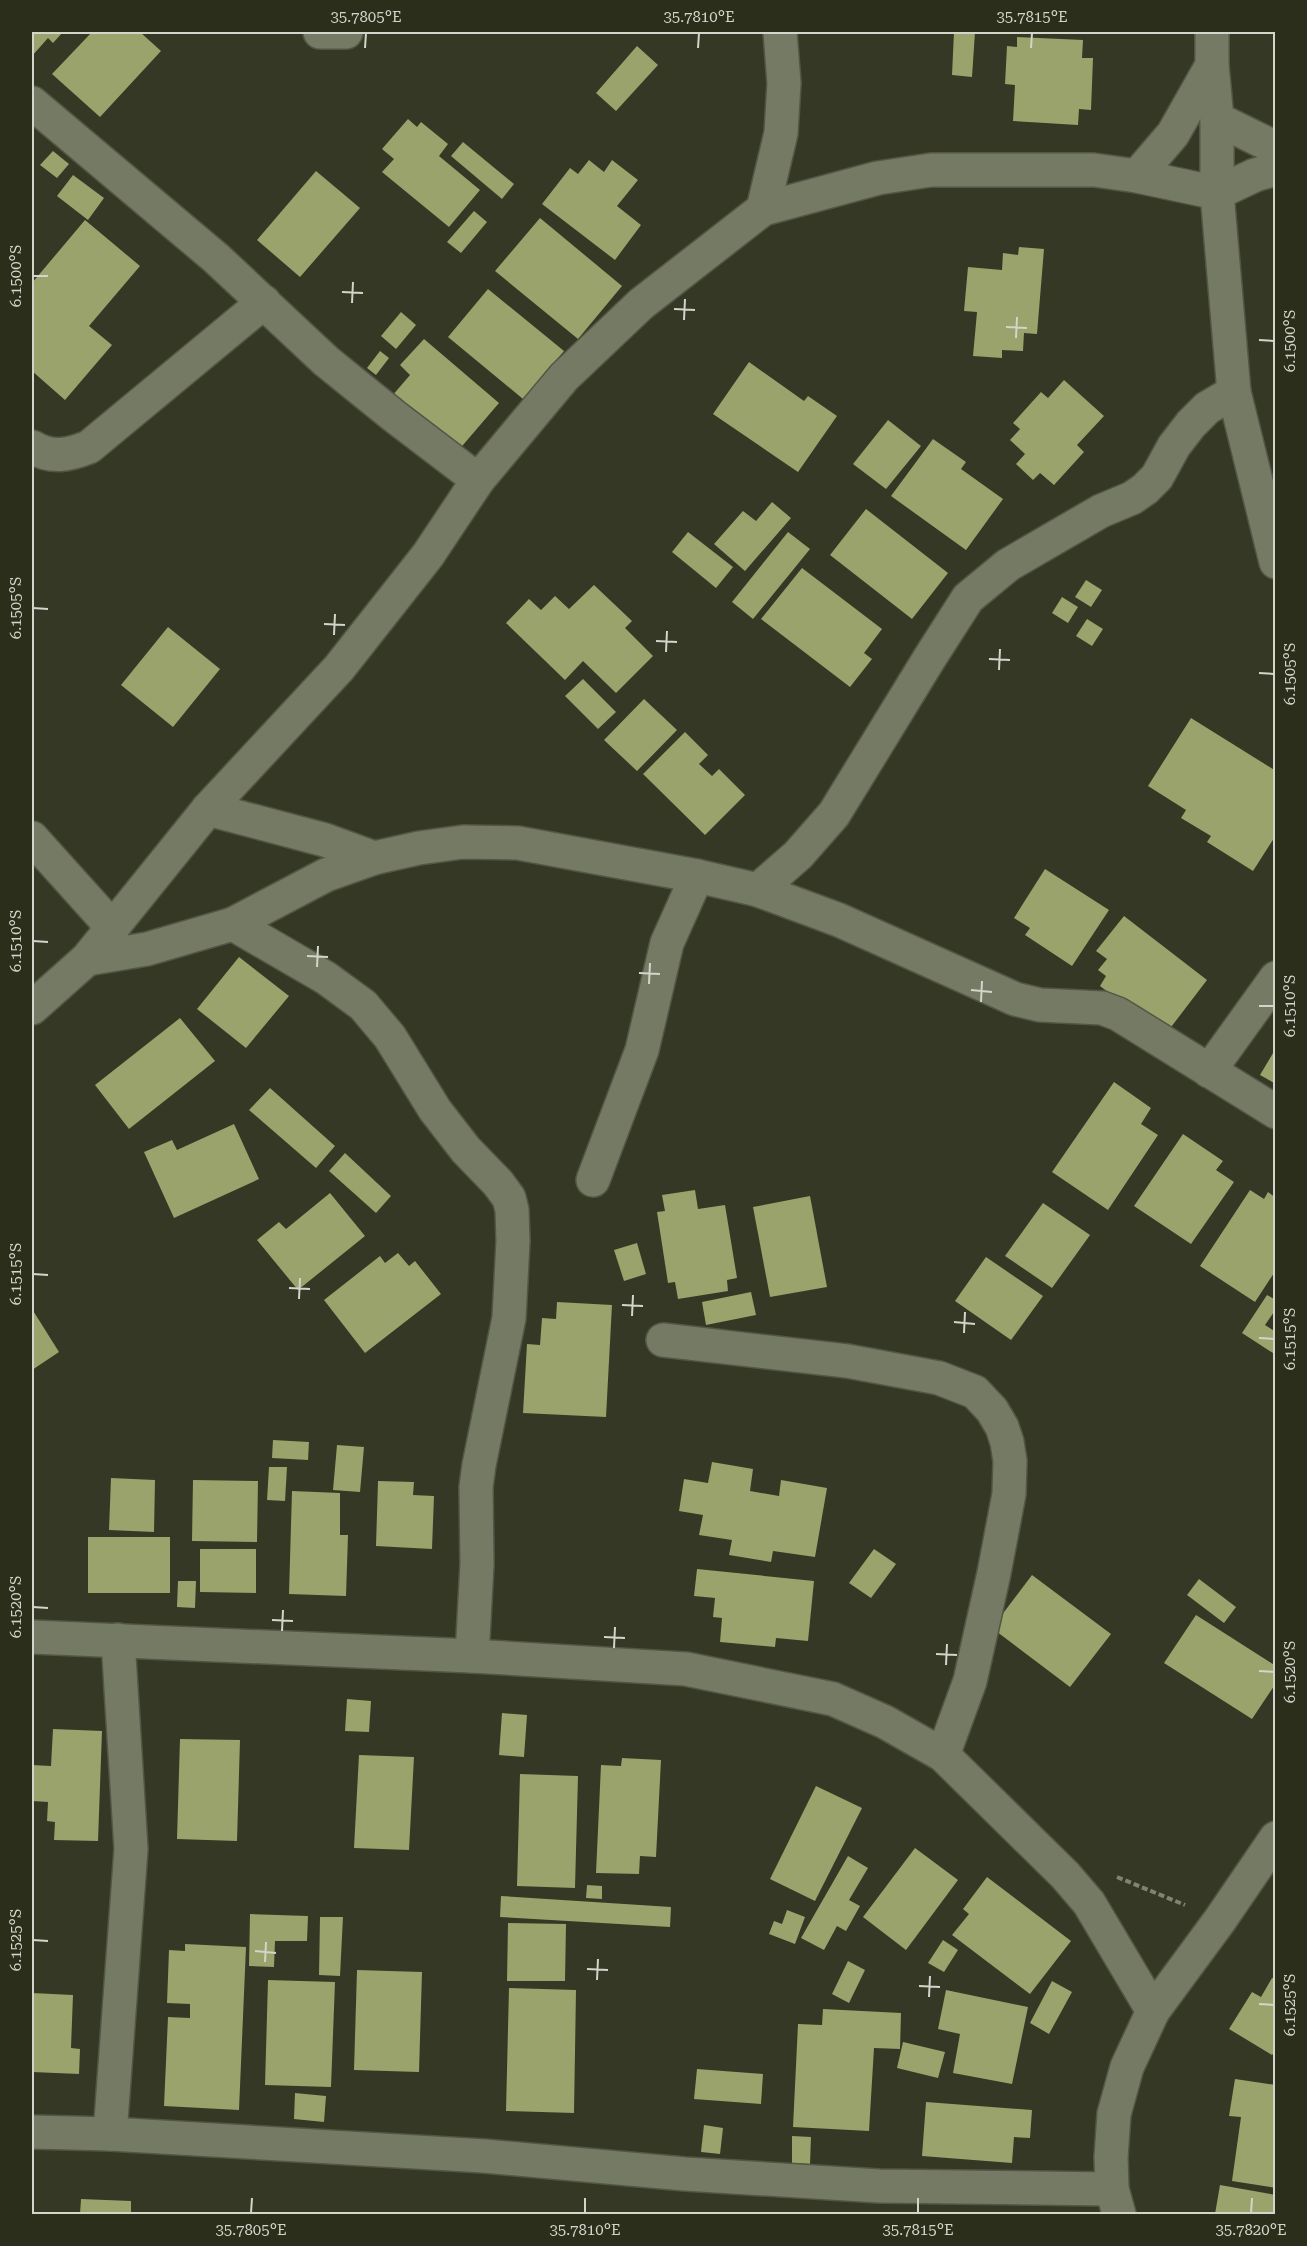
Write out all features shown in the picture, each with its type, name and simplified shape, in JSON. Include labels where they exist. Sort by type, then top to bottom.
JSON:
[{"type":"street","points":[[320,32],[346,32]]},
{"type":"street","points":[[763,209],[781,133],[784,83],[780,32]]},
{"type":"street","points":[[1212,32],[1212,65],[1217,119],[1217,193],[1234,392],[1275,562]]},
{"type":"street","points":[[1137,176],[1173,134],[1212,65]]},
{"type":"street","points":[[32,103],[173,221],[326,361],[478,480]]},
{"type":"street","points":[[1217,119],[1275,148]]},
{"type":"street","points":[[32,1008],[87,959],[208,809],[339,668],[428,555],[478,480],[564,377],[632,312],[763,209],[878,178],[931,170],[1094,170],[1137,176],[1217,193],[1275,168]]},
{"type":"street","points":[[32,447],[40,452],[68,455],[89,447],[264,302]]},
{"type":"street","points":[[758,890],[798,855],[834,814],[928,659],[968,598],[1008,565],[1101,511],[1145,489],[1157,477],[1174,446],[1191,423],[1208,408],[1234,392]]},
{"type":"street","points":[[208,809],[325,840],[374,858]]},
{"type":"street","points":[[32,838],[113,927]]},
{"type":"street","points":[[87,959],[147,949],[233,924],[326,875],[374,858],[419,848],[463,842],[518,843],[697,876],[758,890],[839,920],[1015,999],[1040,1005],[1102,1008],[1118,1014],[1275,1112]]},
{"type":"street","points":[[593,1180],[642,1050],[667,943],[697,876]]},
{"type":"street","points":[[233,924],[326,978],[363,1005],[390,1037],[435,1110],[466,1150],[498,1183],[510,1201],[513,1241],[509,1318],[478,1465],[476,1487],[477,1564],[472,1656]]},
{"type":"street","points":[[1209,1071],[1275,978]]},
{"type":"street","points":[[663,1340],[847,1361],[939,1378],[975,1392],[992,1410],[1002,1427],[1007,1442],[1010,1461],[1009,1494],[970,1681],[943,1755]]},
{"type":"street","points":[[32,1637],[472,1656],[686,1669],[833,1700],[885,1722],[943,1755],[1065,1875],[1089,1903],[1154,2011]]},
{"type":"street","points":[[110,2134],[131,1849],[118,1640]]},
{"type":"street","points":[[32,2132],[110,2134],[484,2156],[685,2174],[1115,2202],[1110,2157],[1114,2114],[1127,2067],[1154,2011],[1220,1920],[1275,1838]]},
{"type":"path","points":[[1108,1874],[1220,1920]]},
{"type":"building","points":[[32,32],[63,32],[53,43],[48,38],[32,56]]},
{"type":"building","points":[[92,32],[140,32],[161,51],[100,117],[52,74]]},
{"type":"building","points":[[954,32],[975,32],[972,77],[952,75]]},
{"type":"building","points":[[1017,37],[1083,40],[1082,58],[1093,58],[1091,110],[1079,109],[1078,125],[1013,121],[1015,85],[1005,84],[1007,46],[1017,47]]},
{"type":"building","points":[[637,46],[658,65],[616,111],[596,93]]},
{"type":"building","points":[[408,119],[417,127],[421,122],[448,144],[439,156],[480,190],[449,227],[382,172],[394,159],[382,149]]},
{"type":"building","points":[[463,142],[514,184],[502,199],[451,156]]},
{"type":"building","points":[[53,151],[69,164],[57,178],[40,165]]},
{"type":"building","points":[[589,160],[604,172],[612,160],[638,180],[617,206],[641,225],[615,260],[542,204],[570,168],[578,174]]},
{"type":"building","points":[[316,171],[360,208],[300,277],[257,240]]},
{"type":"building","points":[[73,175],[104,198],[88,220],[57,196]]},
{"type":"building","points":[[474,211],[487,222],[461,253],[447,242]]},
{"type":"building","points":[[540,218],[622,286],[578,339],[495,271]]},
{"type":"building","points":[[85,220],[140,266],[89,326],[112,345],[65,400],[32,371],[32,283]]},
{"type":"building","points":[[1019,247],[1044,249],[1037,334],[1024,333],[1023,351],[1002,350],[1002,358],[973,356],[977,312],[964,311],[968,267],[1002,270],[1003,253],[1018,255]]},
{"type":"building","points":[[488,289],[564,351],[523,399],[448,337]]},
{"type":"building","points":[[401,312],[416,325],[396,349],[381,336]]},
{"type":"building","points":[[424,339],[499,403],[457,452],[392,396],[410,375],[400,365]]},
{"type":"building","points":[[380,351],[389,358],[376,375],[367,368]]},
{"type":"building","points":[[749,362],[804,401],[808,396],[837,416],[798,472],[713,414]]},
{"type":"building","points":[[1064,380],[1104,416],[1077,445],[1084,452],[1054,485],[1040,473],[1033,480],[1016,464],[1025,454],[1010,440],[1020,429],[1013,423],[1041,392],[1048,398]]},
{"type":"building","points":[[888,420],[921,446],[886,489],[853,464]]},
{"type":"building","points":[[933,439],[966,462],[961,469],[1003,499],[966,550],[891,496]]},
{"type":"building","points":[[772,502],[791,518],[745,571],[714,544],[743,511],[756,521]]},
{"type":"building","points":[[866,509],[948,573],[912,619],[830,555]]},
{"type":"building","points":[[688,532],[733,567],[716,588],[672,552]]},
{"type":"building","points":[[788,532],[810,549],[753,619],[732,602]]},
{"type":"building","points":[[802,568],[882,629],[864,653],[872,659],[850,687],[761,619]]},
{"type":"building","points":[[1086,580],[1102,590],[1091,607],[1075,597]]},
{"type":"building","points":[[594,585],[632,621],[625,628],[653,656],[616,693],[583,661],[565,680],[506,623],[529,599],[541,610],[555,596],[569,609]]},
{"type":"building","points":[[1062,597],[1078,607],[1068,623],[1052,613]]},
{"type":"building","points":[[1087,619],[1103,629],[1092,646],[1076,636]]},
{"type":"building","points":[[168,627],[220,669],[173,727],[121,685]]},
{"type":"building","points":[[583,679],[616,712],[598,729],[565,696]]},
{"type":"building","points":[[644,699],[677,730],[637,771],[604,740]]},
{"type":"building","points":[[1191,718],[1276,771],[1276,835],[1253,871],[1207,842],[1211,836],[1181,818],[1186,810],[1148,786]]},
{"type":"building","points":[[685,732],[708,755],[699,764],[712,776],[719,769],[745,795],[705,835],[643,774]]},
{"type":"building","points":[[1045,869],[1109,910],[1072,966],[1025,935],[1030,928],[1014,918]]},
{"type":"building","points":[[1124,916],[1207,980],[1165,1035],[1100,986],[1106,976],[1098,970],[1107,959],[1096,951]]},
{"type":"building","points":[[239,957],[289,996],[246,1048],[197,1009]]},
{"type":"building","points":[[180,1018],[215,1061],[129,1129],[95,1085]]},
{"type":"building","points":[[1276,1048],[1276,1084],[1260,1075]]},
{"type":"building","points":[[1114,1082],[1151,1108],[1141,1124],[1158,1135],[1108,1210],[1052,1172]]},
{"type":"building","points":[[270,1088],[335,1146],[316,1168],[249,1110]]},
{"type":"building","points":[[234,1124],[259,1179],[174,1218],[144,1152],[172,1140],[177,1150]]},
{"type":"building","points":[[1183,1134],[1223,1161],[1216,1170],[1234,1182],[1191,1244],[1134,1206]]},
{"type":"building","points":[[345,1153],[391,1196],[376,1213],[329,1171]]},
{"type":"building","points":[[695,1190],[698,1209],[725,1205],[737,1278],[727,1280],[728,1291],[678,1299],[675,1282],[668,1283],[657,1212],[665,1211],[662,1195]]},
{"type":"building","points":[[1250,1190],[1264,1199],[1268,1192],[1276,1198],[1276,1270],[1255,1302],[1200,1266]]},
{"type":"building","points":[[330,1193],[365,1236],[298,1290],[257,1240],[279,1222],[286,1229]]},
{"type":"building","points":[[810,1196],[827,1287],[770,1297],[753,1207]]},
{"type":"building","points":[[1043,1203],[1090,1235],[1052,1288],[1005,1256]]},
{"type":"building","points":[[637,1243],[646,1274],[624,1281],[614,1250]]},
{"type":"building","points":[[398,1253],[409,1266],[415,1261],[441,1294],[365,1353],[324,1300],[380,1256],[385,1263]]},
{"type":"building","points":[[986,1257],[1043,1296],[1011,1340],[955,1301]]},
{"type":"building","points":[[751,1292],[756,1315],[706,1325],[702,1302]]},
{"type":"building","points":[[1267,1295],[1276,1300],[1276,1309],[1265,1325],[1276,1332],[1276,1355],[1242,1333]]},
{"type":"building","points":[[557,1302],[612,1305],[606,1417],[523,1413],[527,1344],[540,1345],[542,1318],[556,1319]]},
{"type":"building","points":[[32,1309],[59,1352],[32,1370]]},
{"type":"building","points":[[273,1440],[309,1442],[308,1460],[272,1458]]},
{"type":"building","points":[[337,1445],[364,1447],[360,1492],[333,1490]]},
{"type":"building","points":[[712,1462],[753,1469],[750,1491],[779,1496],[781,1480],[827,1488],[815,1557],[773,1551],[771,1562],[729,1555],[732,1540],[699,1535],[703,1515],[679,1511],[684,1479],[708,1483]]},
{"type":"building","points":[[269,1467],[287,1467],[285,1501],[267,1500]]},
{"type":"building","points":[[111,1478],[155,1480],[154,1532],[109,1530]]},
{"type":"building","points":[[193,1480],[258,1481],[257,1542],[192,1541]]},
{"type":"building","points":[[378,1481],[414,1482],[413,1495],[434,1496],[432,1549],[376,1546]]},
{"type":"building","points":[[292,1491],[340,1493],[340,1535],[348,1535],[346,1596],[289,1594]]},
{"type":"building","points":[[88,1537],[170,1537],[170,1593],[88,1593]]},
{"type":"building","points":[[200,1549],[256,1549],[256,1593],[200,1592]]},
{"type":"building","points":[[874,1549],[896,1564],[871,1598],[849,1583]]},
{"type":"building","points":[[697,1569],[814,1581],[808,1641],[776,1638],[775,1647],[720,1642],[722,1618],[713,1617],[715,1598],[694,1596]]},
{"type":"building","points":[[1032,1575],[1111,1634],[1070,1687],[992,1628]]},
{"type":"building","points":[[1199,1579],[1236,1607],[1224,1623],[1187,1595]]},
{"type":"building","points":[[178,1581],[196,1581],[195,1608],[177,1607]]},
{"type":"building","points":[[1196,1615],[1276,1666],[1276,1683],[1252,1719],[1164,1663]]},
{"type":"building","points":[[347,1699],[371,1701],[369,1732],[345,1731]]},
{"type":"building","points":[[502,1713],[527,1715],[524,1757],[499,1755]]},
{"type":"building","points":[[53,1729],[102,1731],[98,1841],[54,1840],[55,1822],[47,1821],[48,1802],[32,1801],[32,1765],[51,1766]]},
{"type":"building","points":[[180,1739],[240,1740],[237,1841],[177,1839]]},
{"type":"building","points":[[359,1755],[414,1757],[409,1850],[354,1848]]},
{"type":"building","points":[[622,1758],[661,1760],[656,1857],[640,1856],[639,1874],[596,1873],[601,1765],[621,1766]]},
{"type":"building","points":[[520,1774],[578,1776],[575,1888],[517,1886]]},
{"type":"building","points":[[816,1786],[862,1808],[815,1901],[770,1879]]},
{"type":"building","points":[[915,1848],[958,1880],[906,1950],[863,1917]]},
{"type":"building","points":[[848,1856],[868,1868],[849,1900],[860,1906],[846,1931],[837,1926],[824,1950],[801,1938]]},
{"type":"building","points":[[987,1877],[1071,1941],[1030,1994],[952,1935],[969,1914],[963,1909]]},
{"type":"building","points":[[587,1885],[602,1886],[602,1899],[586,1898]]},
{"type":"building","points":[[501,1896],[671,1907],[670,1927],[500,1917]]},
{"type":"building","points":[[787,1910],[805,1917],[795,1944],[769,1934],[774,1921],[782,1924]]},
{"type":"building","points":[[250,1914],[308,1916],[307,1941],[275,1941],[274,1967],[249,1966]]},
{"type":"building","points":[[320,1917],[343,1917],[340,1976],[319,1975]]},
{"type":"building","points":[[508,1923],[566,1924],[565,1981],[507,1981]]},
{"type":"building","points":[[943,1940],[958,1950],[944,1972],[928,1963]]},
{"type":"building","points":[[185,1944],[246,1947],[239,2110],[164,2106],[168,2017],[190,2018],[190,2004],[167,2003],[169,1950],[185,1951]]},
{"type":"building","points":[[848,1961],[865,1970],[849,2003],[832,1994]]},
{"type":"building","points":[[357,1970],[422,1972],[419,2072],[354,2070]]},
{"type":"building","points":[[1272,1978],[1276,1979],[1276,2050],[1272,2055],[1229,2029],[1252,1992],[1261,1997]]},
{"type":"building","points":[[268,1980],[335,1982],[331,2087],[265,2085]]},
{"type":"building","points":[[1052,1981],[1072,1992],[1049,2034],[1030,2023]]},
{"type":"building","points":[[509,1988],[576,1990],[574,2113],[506,2111]]},
{"type":"building","points":[[946,1990],[1028,2007],[1012,2084],[953,2073],[960,2034],[938,2029]]},
{"type":"building","points":[[32,1993],[73,1995],[71,2048],[80,2049],[79,2074],[32,2072]]},
{"type":"building","points":[[823,2009],[901,2013],[900,2049],[874,2048],[869,2131],[793,2127],[798,2024],[822,2025]]},
{"type":"building","points":[[903,2042],[945,2052],[938,2078],[897,2068]]},
{"type":"building","points":[[697,2069],[763,2074],[761,2104],[694,2099]]},
{"type":"building","points":[[1235,2079],[1276,2085],[1276,2188],[1232,2181],[1241,2117],[1229,2116]]},
{"type":"building","points":[[295,2093],[326,2096],[324,2122],[294,2119]]},
{"type":"building","points":[[926,2102],[1032,2110],[1030,2138],[1014,2137],[1012,2163],[922,2156]]},
{"type":"building","points":[[704,2125],[723,2128],[720,2154],[701,2152]]},
{"type":"building","points":[[792,2136],[811,2137],[810,2164],[792,2163]]},
{"type":"building","points":[[1220,2185],[1276,2195],[1276,2214],[1215,2214]]},
{"type":"building","points":[[81,2199],[131,2201],[131,2214],[80,2214]]}]
